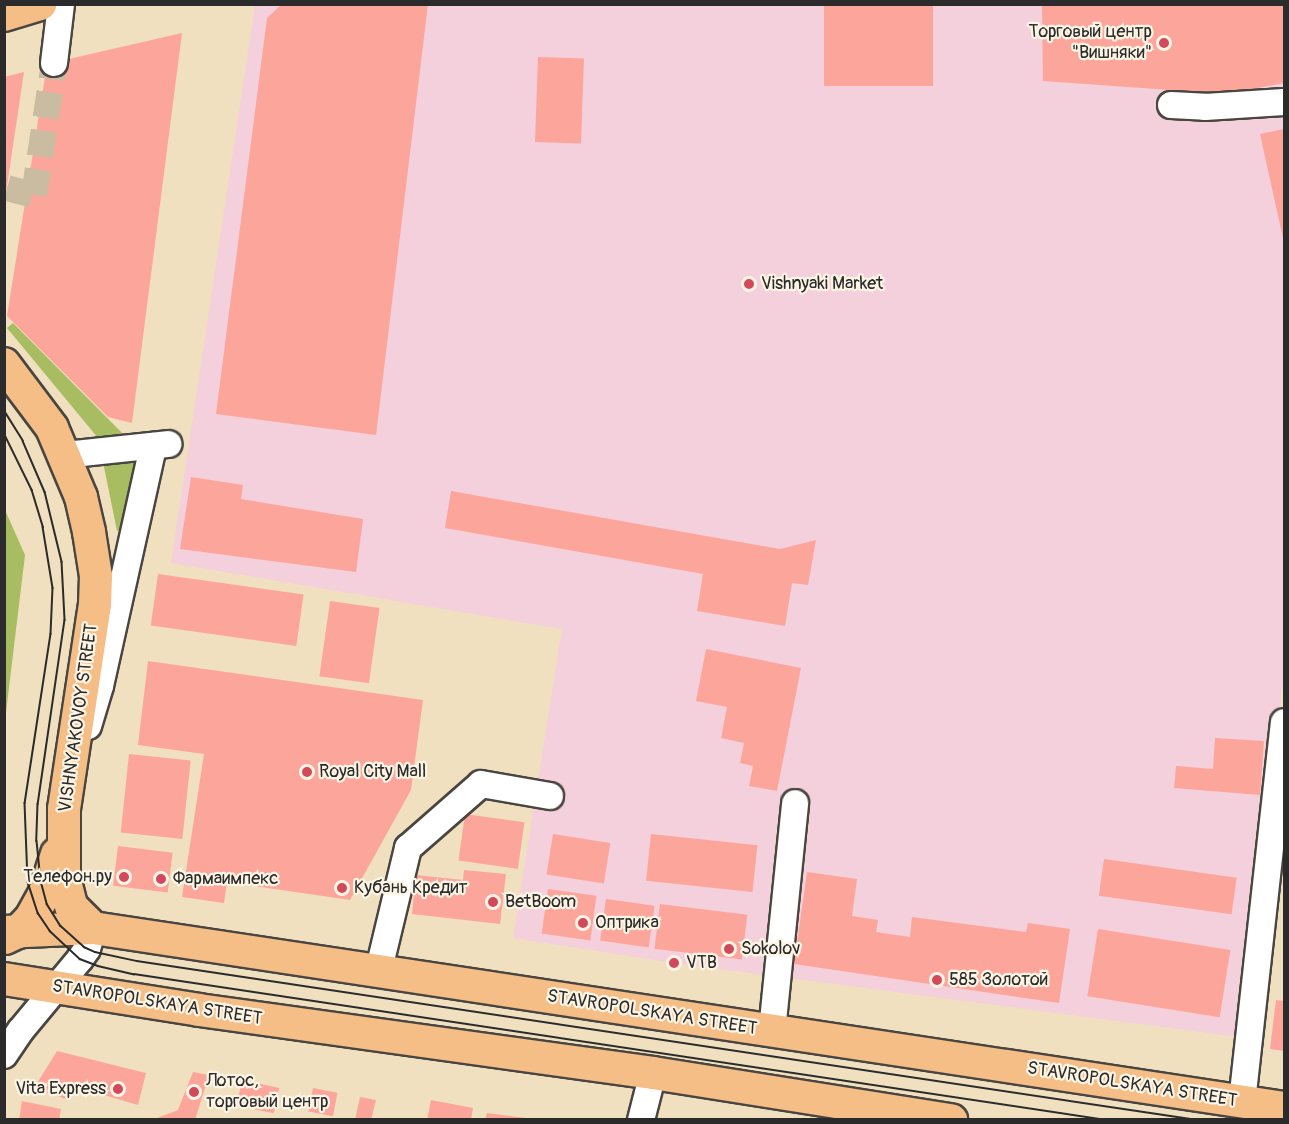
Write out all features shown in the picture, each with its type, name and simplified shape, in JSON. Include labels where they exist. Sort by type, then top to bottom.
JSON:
[{"type":"main road","points":[[4,15],[40,4]]},
{"type":"main road","name":"VISHNYAKOVOY STREET","points":[[4,364],[52,428],[64,455],[81,497],[96,576],[95,604],[64,809],[66,892],[71,906],[93,928]]},
{"type":"main road","name":"STAVROPOLSKAYA STREET","points":[[9,934],[31,918],[51,877],[64,809]]},
{"type":"main road","name":"STAVROPOLSKAYA STREET","points":[[9,934],[93,928],[378,973],[1284,1108]]},
{"type":"main road","name":"STAVROPOLSKAYA STREET","points":[[4,979],[653,1073],[951,1119]]},
{"type":"street","points":[[54,63],[61,4]]},
{"type":"street","points":[[1171,105],[1205,107],[1284,102]]},
{"type":"street","points":[[64,455],[161,445],[100,686],[64,809]]},
{"type":"street","points":[[1242,1102],[1284,722]]},
{"type":"street","points":[[378,973],[408,848],[482,784],[550,796]]},
{"type":"street","points":[[772,1031],[795,803]]},
{"type":"street","points":[[4,1055],[21,1030],[87,949],[93,928]]},
{"type":"street","points":[[641,1119],[653,1073]]},
{"type":"shaded area","name":"Vishnyaki Market","points":[[255,5],[1284,5],[1284,672],[1239,1037],[674,963],[513,938],[562,629],[171,563]]},
{"type":"green space","points":[[13,323],[127,438],[103,444],[7,328]]},
{"type":"green space","points":[[138,455],[128,528],[117,531],[103,462]]},
{"type":"green space","points":[[5,510],[25,555],[5,721]]},
{"type":"building","points":[[282,4],[428,4],[376,435],[216,414],[267,18]]},
{"type":"building","points":[[824,4],[933,4],[933,86],[824,86]]},
{"type":"building","name":"Торговый центр \"Вишняки\"","points":[[1042,4],[1284,4],[1284,83],[1227,94],[1043,81]]},
{"type":"building","points":[[182,33],[132,423],[108,417],[7,316],[47,64]]},
{"type":"building","points":[[538,57],[584,59],[581,144],[535,142]]},
{"type":"building","points":[[24,72],[6,193],[4,193],[4,77]]},
{"type":"building","points":[[1284,129],[1284,243],[1260,134]]},
{"type":"building","points":[[191,477],[243,485],[241,499],[363,519],[356,572],[180,549]]},
{"type":"building","points":[[451,491],[780,549],[816,540],[808,585],[792,583],[785,626],[697,611],[703,574],[445,528]]},
{"type":"building","points":[[158,574],[304,594],[296,646],[151,625]]},
{"type":"building","points":[[330,601],[380,608],[369,683],[319,676]]},
{"type":"building","points":[[706,649],[801,668],[777,791],[749,786],[753,766],[740,763],[744,743],[721,738],[727,707],[696,701]]},
{"type":"building","name":"Royal City Mall","points":[[148,661],[423,700],[411,790],[350,900],[227,882],[224,903],[182,897],[204,754],[138,745]]},
{"type":"building","points":[[1215,738],[1264,741],[1260,795],[1174,788],[1176,766],[1213,769]]},
{"type":"building","points":[[129,754],[191,760],[182,839],[121,833]]},
{"type":"building","points":[[465,814],[524,822],[518,869],[458,861]]},
{"type":"building","points":[[553,834],[610,843],[604,884],[547,874]]},
{"type":"building","points":[[651,834],[757,845],[753,892],[646,881]]},
{"type":"building","points":[[118,846],[173,853],[168,892],[113,886]]},
{"type":"building","points":[[1104,859],[1237,878],[1232,914],[1099,896]]},
{"type":"building","points":[[464,870],[506,874],[500,924],[412,914],[416,875],[463,880]]},
{"type":"building","points":[[807,872],[857,879],[852,916],[878,920],[876,932],[910,937],[912,917],[1026,932],[1028,923],[1070,929],[1059,1003],[794,964]]},
{"type":"building","points":[[548,889],[597,896],[590,940],[542,934]]},
{"type":"building","points":[[606,899],[655,906],[649,947],[600,941]]},
{"type":"building","points":[[660,904],[747,915],[742,959],[655,949]]},
{"type":"building","points":[[1098,929],[1230,950],[1220,1017],[1087,996]]},
{"type":"building","points":[[1276,1000],[1284,1001],[1284,1051],[1270,1049]]},
{"type":"building","points":[[57,1051],[146,1073],[138,1105],[73,1086],[66,1099],[34,1088]]},
{"type":"building","name":"Лотос, торговый центр","points":[[193,1072],[209,1075],[195,1120],[152,1120],[178,1110]]},
{"type":"building","points":[[242,1080],[279,1088],[274,1113],[237,1105]]},
{"type":"building","points":[[313,1088],[338,1093],[333,1116],[308,1112]]},
{"type":"building","points":[[360,1097],[376,1100],[371,1120],[355,1120]]},
{"type":"building","points":[[431,1100],[473,1108],[471,1120],[427,1120]]},
{"type":"building","points":[[22,1101],[61,1109],[59,1120],[19,1120]]},
{"type":"building","points":[[487,1113],[526,1118],[526,1120],[485,1120]]},
{"type":"tunnel","points":[[7,188],[34,195],[54,63]]},
{"type":"tram line","points":[[4,410],[23,441],[45,492],[62,562],[65,620],[38,804],[37,841],[41,881],[47,904],[61,926],[84,947],[95,952],[137,961],[1197,1120]]},
{"type":"tram line","points":[[4,433],[32,490],[43,527],[53,588],[51,634],[25,803],[28,882],[38,913],[50,931],[80,959],[98,966],[134,974],[1106,1120]]},
{"type":"place","name":"Торговый центр \"Вишняки\"","points":[[1164,43]]},
{"type":"place","name":"Vishnyaki Market","points":[[749,284]]},
{"type":"place","name":"Royal City Mall","points":[[307,772]]},
{"type":"place","name":"Телефон.ру","points":[[124,877]]},
{"type":"place","name":"Фармаимпекс","points":[[161,879]]},
{"type":"place","name":"Кубань Кредит","points":[[342,888]]},
{"type":"place","name":"BetBoom","points":[[493,902]]},
{"type":"place","name":"Оптрика","points":[[583,923]]},
{"type":"place","name":"Sokolov","points":[[729,949]]},
{"type":"place","name":"VTB","points":[[674,963]]},
{"type":"place","name":"585 Золотой","points":[[937,980]]},
{"type":"place","name":"Vita Express","points":[[118,1089]]},
{"type":"place","name":"Лотос, торговый центр","points":[[194,1092]]}]
